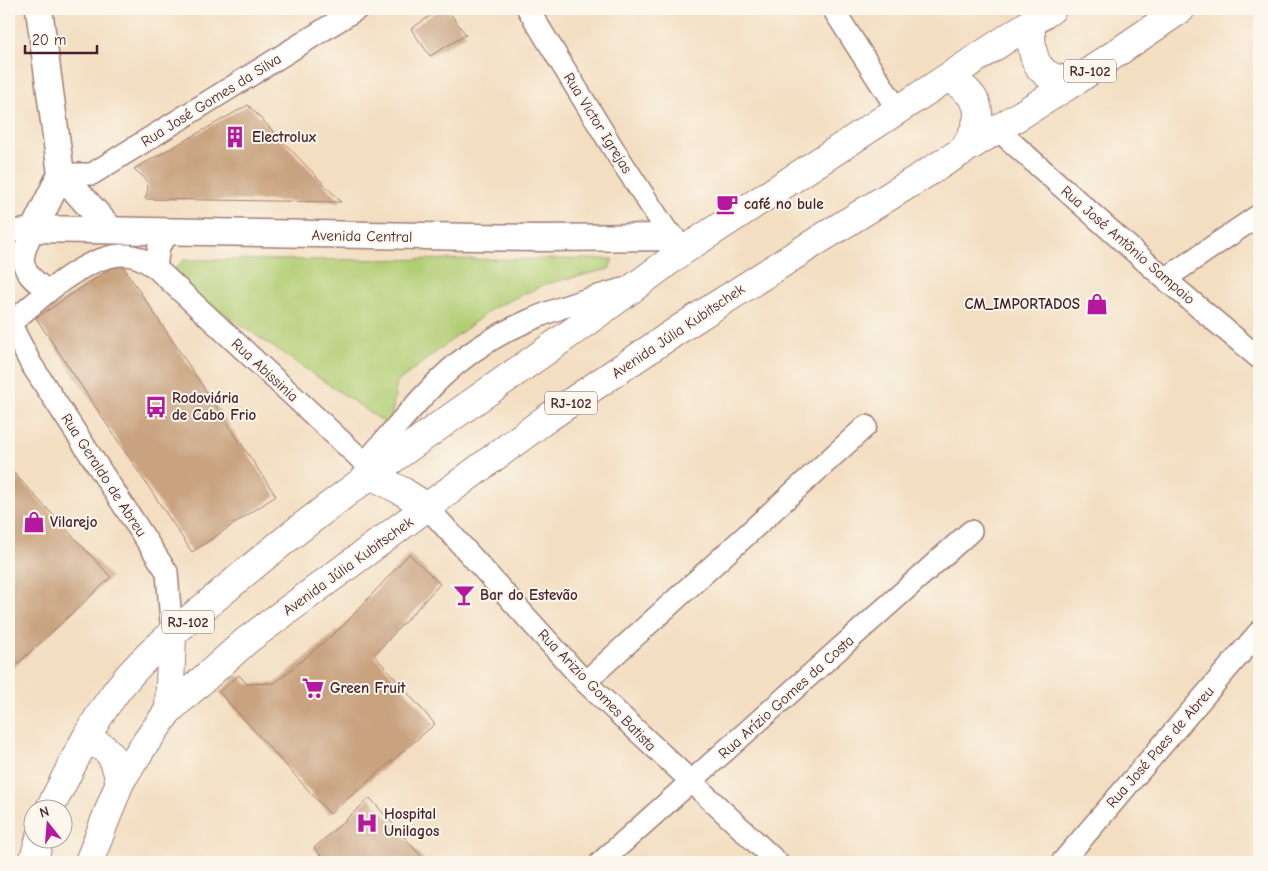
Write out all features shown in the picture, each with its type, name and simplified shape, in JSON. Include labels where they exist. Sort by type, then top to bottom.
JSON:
[{"type":"main road","name":"RJ-102","points":[[988,122],[1077,80],[1181,9]]},
{"type":"main road","name":"RJ-102","points":[[55,798],[85,740],[110,698],[140,665],[252,566],[368,469],[637,286],[676,244],[897,110],[1041,16]]},
{"type":"main road","points":[[1041,16],[1030,48],[1047,74],[1064,81],[1077,80]]},
{"type":"main road","points":[[949,77],[969,90],[988,122]]},
{"type":"main road","name":"Avenida Júlia Kubitschek","points":[[89,862],[120,782],[169,710],[246,641],[546,420],[684,326],[963,151],[977,126],[988,122]]},
{"type":"main road","points":[[368,469],[427,507]]},
{"type":"main road","points":[[169,710],[172,682],[172,635]]},
{"type":"main road","points":[[85,740],[108,750],[115,763],[120,782]]},
{"type":"main road","points":[[33,862],[37,848]]},
{"type":"street","points":[[39,9],[61,174],[25,248],[22,264],[29,276],[48,291]]},
{"type":"street","name":"Rua José Gomes da Silva","points":[[61,174],[92,174],[356,9]]},
{"type":"street","name":"Rua Victor Igrejas","points":[[528,9],[616,153],[676,244]]},
{"type":"street","points":[[833,9],[897,110]]},
{"type":"street","name":"Rua José Antônio Sampaio","points":[[988,122],[1165,279],[1259,358]]},
{"type":"street","points":[[61,174],[111,230]]},
{"type":"street","points":[[1165,279],[1259,215]]},
{"type":"street","points":[[9,231],[34,229]]},
{"type":"street","name":"Avenida Central","points":[[34,229],[536,238],[676,244]]},
{"type":"street","points":[[156,268],[159,245],[171,232]]},
{"type":"street","name":"Rua Abissinia","points":[[9,323],[68,277],[108,257],[126,255],[142,259],[156,268],[368,469]]},
{"type":"street","points":[[368,469],[441,377],[498,335],[530,319],[572,303],[637,286]]},
{"type":"street","name":"Rua Geraldo de Abreu","points":[[9,323],[31,364],[167,572],[172,635]]},
{"type":"street","points":[[585,682],[866,426]]},
{"type":"street","name":"Rua Arizio Gomes Batista","points":[[427,507],[585,682],[690,783],[777,862]]},
{"type":"street","name":"Rua Arízio Gomes da Costa","points":[[601,862],[971,531]]},
{"type":"street","name":"Rua José Paes de Abreu","points":[[1062,862],[1259,632]]},
{"type":"green space","points":[[613,259],[609,269],[546,284],[493,308],[397,382],[390,426],[179,283],[175,268],[184,260]]},
{"type":"building","points":[[440,9],[447,9],[466,35],[430,56],[411,29]]},
{"type":"building","name":"Electrolux","points":[[248,105],[341,202],[145,199],[148,189],[147,180],[134,169]]},
{"type":"building","name":"Rodoviária de Cabo Frio","points":[[120,262],[276,496],[192,552],[36,318]]},
{"type":"building","name":"Vilarejo","points":[[9,468],[111,577],[9,672]]},
{"type":"building","name":"Green Fruit","points":[[409,554],[440,584],[374,655],[435,724],[330,814],[219,692],[239,675],[247,684],[275,683],[343,626]]},
{"type":"building","name":"Hospital Unilagos","points":[[370,798],[426,862],[326,862],[314,848]]},
{"type":"place","name":"Electrolux","points":[[235,137]]},
{"type":"place","name":"café no bule","points":[[727,204]]},
{"type":"place","name":"CM_IMPORTADOS","points":[[1097,304]]},
{"type":"place","name":"Rodoviária de Cabo Frio","points":[[156,407]]},
{"type":"place","name":"Vilarejo","points":[[34,522]]},
{"type":"place","name":"Bar do Estevão","points":[[464,595]]},
{"type":"place","name":"Green Fruit","points":[[313,688]]},
{"type":"place","name":"Hospital Unilagos","points":[[367,823]]}]
